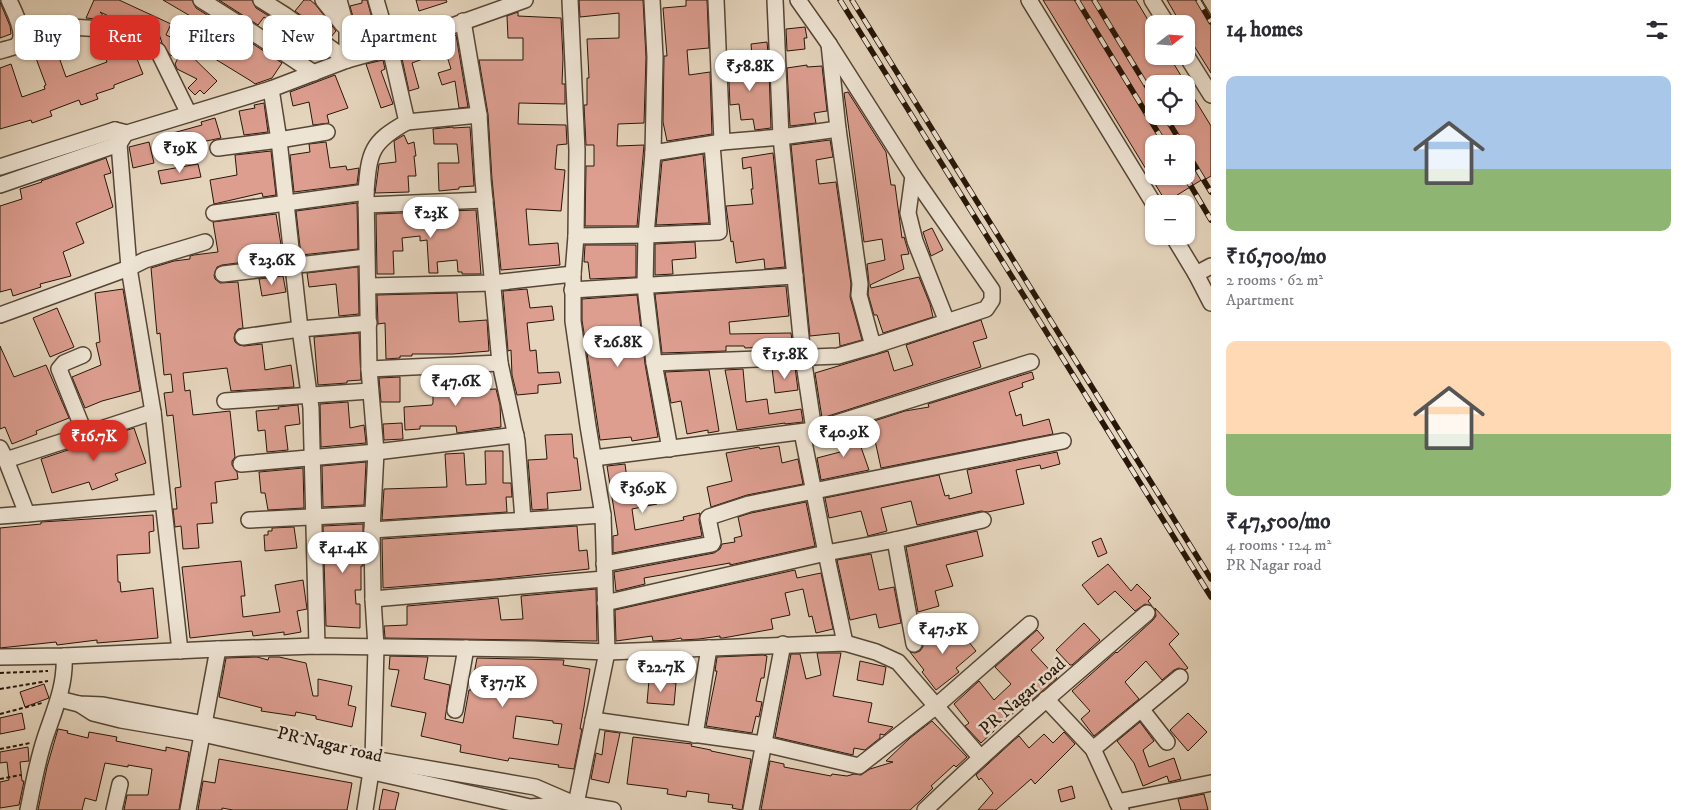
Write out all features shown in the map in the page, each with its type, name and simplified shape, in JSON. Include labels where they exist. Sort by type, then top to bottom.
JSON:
[{"type":"street","points":[[9,0],[15,15]]},
{"type":"street","points":[[201,0],[314,73]]},
{"type":"street","points":[[261,0],[286,15],[342,56]]},
{"type":"street","points":[[323,0],[342,24]]},
{"type":"street","points":[[339,0],[343,15]]},
{"type":"street","points":[[376,0],[380,15]]},
{"type":"street","points":[[455,24],[525,0]]},
{"type":"street","points":[[570,0],[577,150],[576,236],[572,290],[574,320],[588,426],[603,515],[608,652],[576,804]]},
{"type":"street","points":[[652,0],[655,57],[653,153],[646,235],[646,286],[654,363],[670,449]]},
{"type":"street","points":[[576,236],[719,232],[716,0]]},
{"type":"street","points":[[776,0],[781,138],[796,276],[814,491],[845,642]]},
{"type":"street","points":[[654,363],[838,356],[986,309],[992,300],[992,290],[912,176],[829,44],[798,0]]},
{"type":"street","points":[[1029,0],[1148,195]]},
{"type":"street","points":[[1152,0],[1161,15]]},
{"type":"street","points":[[463,21],[478,115],[500,363],[516,434],[522,520]]},
{"type":"street","points":[[80,28],[118,30],[158,51],[189,114]]},
{"type":"street","points":[[829,44],[838,129],[860,284],[859,295],[873,346]]},
{"type":"street","points":[[0,51],[15,46]]},
{"type":"street","points":[[0,167],[120,135],[271,89],[347,60]]},
{"type":"street","points":[[393,60],[407,122]]},
{"type":"street","points":[[1192,65],[1211,95]]},
{"type":"street","points":[[271,89],[279,140],[292,266],[309,394],[317,646]]},
{"type":"street","points":[[365,810],[372,766],[376,647],[373,598],[372,514],[376,452],[370,391],[366,257],[368,167],[376,144],[388,133],[407,122],[478,115]]},
{"type":"street","points":[[653,153],[717,143],[781,138],[838,129]]},
{"type":"street","points":[[218,148],[327,132]]},
{"type":"street","points":[[0,185],[120,135]]},
{"type":"street","points":[[120,135],[129,268],[153,412],[180,651]]},
{"type":"street","points":[[912,176],[908,213],[916,241],[947,322]]},
{"type":"street","points":[[214,213],[285,202],[366,198],[485,200]]},
{"type":"street","points":[[0,315],[129,268],[145,260],[205,242]]},
{"type":"street","points":[[1179,245],[1211,303]]},
{"type":"street","points":[[223,274],[366,257]]},
{"type":"street","points":[[1196,274],[1211,266]]},
{"type":"street","points":[[368,286],[493,283],[573,274]]},
{"type":"street","points":[[572,290],[796,276]]},
{"type":"street","points":[[243,337],[300,329],[369,323]]},
{"type":"street","points":[[83,355],[64,363],[59,369],[85,434]]},
{"type":"street","points":[[594,458],[808,431],[1031,362]]},
{"type":"street","points":[[369,369],[500,363]]},
{"type":"street","points":[[225,401],[370,391]]},
{"type":"street","points":[[28,514],[3,454],[85,434],[153,412]]},
{"type":"street","points":[[241,464],[376,452],[516,434]]},
{"type":"street","points":[[604,564],[712,544],[708,518],[749,504],[1063,441]]},
{"type":"street","points":[[0,516],[162,502]]},
{"type":"street","points":[[249,520],[372,514]]},
{"type":"street","points":[[372,530],[603,515]]},
{"type":"street","points":[[606,603],[982,520]]},
{"type":"street","points":[[895,540],[914,644]]},
{"type":"street","points":[[373,598],[604,579]]},
{"type":"street","name":"PR Nagar road","points":[[925,810],[980,757],[1147,614]]},
{"type":"street","points":[[593,720],[764,744],[859,766],[935,707],[1030,624]]},
{"type":"street","points":[[0,657],[64,669],[180,651],[218,649],[317,646],[608,652],[845,642],[876,652],[898,662],[980,757]]},
{"type":"street","points":[[751,810],[783,644]]},
{"type":"street","points":[[455,710],[466,648]]},
{"type":"street","points":[[695,734],[709,648]]},
{"type":"street","points":[[188,810],[218,649]]},
{"type":"street","points":[[28,810],[44,740],[59,699],[64,669]]},
{"type":"street","points":[[1092,750],[1180,678]]},
{"type":"street","name":"PR Nagar road","points":[[59,699],[79,704],[103,705],[372,766],[530,809],[576,804]]},
{"type":"street","points":[[1046,699],[1092,750],[1119,806],[1211,783]]},
{"type":"street","points":[[1142,710],[1167,742]]},
{"type":"street","name":"PR Nagar road","points":[[372,766],[535,787],[576,804],[613,810]]},
{"type":"street","points":[[114,810],[120,784]]},
{"type":"path","points":[[0,673],[64,669]]},
{"type":"path","points":[[0,689],[64,669]]},
{"type":"path","points":[[0,714],[59,699]]},
{"type":"path","points":[[0,749],[44,740]]},
{"type":"path","points":[[0,779],[36,772]]},
{"type":"building","points":[[94,0],[119,0],[152,15],[106,15],[100,12],[103,15],[90,15],[90,18],[86,18]]},
{"type":"building","points":[[163,0],[192,0],[196,8],[207,15],[189,15]]},
{"type":"building","points":[[219,0],[252,0],[256,8],[267,15],[263,15],[258,25],[253,22],[253,15],[242,15]]},
{"type":"building","points":[[304,0],[310,0],[324,15],[301,15],[295,11]]},
{"type":"building","points":[[362,0],[367,0],[371,15],[352,15],[350,6],[362,3]]},
{"type":"building","points":[[416,0],[446,0],[447,2],[419,11]]},
{"type":"building","points":[[579,0],[643,0],[646,57],[644,123],[618,124],[617,146],[644,145],[637,226],[585,226],[586,166],[594,166],[594,145],[586,145],[584,105],[587,105],[587,78],[589,78],[587,39],[619,38],[619,13],[580,17]]},
{"type":"building","points":[[686,0],[707,0],[709,48],[687,50],[689,75],[710,72],[712,134],[667,141],[663,122],[664,56],[667,56],[663,8],[686,6]]},
{"type":"building","points":[[1043,0],[1136,0],[1145,15],[1145,65],[1174,65],[1181,75],[1145,75],[1145,125],[1195,125],[1195,100],[1211,126],[1211,176],[1195,184],[1195,135],[1145,135],[1145,168]]},
{"type":"building","points":[[1167,0],[1202,0],[1211,15],[1211,73],[1195,47],[1195,15],[1176,15]]},
{"type":"building","points":[[0,2],[10,26],[11,34],[0,38]]},
{"type":"building","points":[[518,12],[518,16],[561,18],[562,84],[565,84],[565,104],[519,103],[518,124],[566,125],[567,144],[557,145],[555,169],[565,170],[561,211],[526,209],[529,245],[558,243],[560,265],[501,270],[488,114],[479,60],[523,60],[523,38],[508,38],[507,16]]},
{"type":"building","points":[[160,19],[170,24],[166,35],[170,37],[170,55],[162,43]]},
{"type":"building","points":[[332,26],[336,31],[332,36]]},
{"type":"building","points":[[805,27],[807,38],[804,38],[805,49],[787,51],[786,29]]},
{"type":"building","points":[[455,35],[468,107],[459,108],[455,81],[442,85],[438,73],[451,69],[448,60],[455,60]]},
{"type":"building","points":[[767,42],[768,53],[752,55],[751,44]]},
{"type":"building","points":[[253,44],[263,51],[263,60],[277,60],[282,63],[272,78],[255,84],[217,60],[253,60]]},
{"type":"building","points":[[751,57],[753,74],[769,71],[771,128],[755,130],[753,119],[741,120],[739,104],[730,105],[728,60]]},
{"type":"building","points":[[37,60],[60,60],[66,77],[107,62],[106,60],[137,60],[143,74],[114,85],[114,88],[96,94],[98,99],[81,105],[79,100],[50,111],[52,116],[32,123],[31,120],[0,129],[0,68],[11,64],[22,97],[45,89],[44,86],[46,85]]},
{"type":"building","points":[[177,60],[196,60],[217,81],[204,94],[200,90],[195,95],[188,88],[197,79],[177,69],[175,64]]},
{"type":"building","points":[[383,60],[385,69],[381,71],[393,104],[381,108],[366,64]]},
{"type":"building","points":[[402,60],[420,60],[412,63],[419,88],[409,91]]},
{"type":"building","points":[[807,65],[807,67],[822,66],[827,111],[814,113],[816,123],[790,126],[787,68]]},
{"type":"building","points":[[335,75],[348,108],[327,115],[329,123],[313,125],[309,102],[293,106],[290,92]]},
{"type":"building","points":[[848,92],[886,152],[891,185],[895,185],[902,238],[904,237],[909,254],[901,255],[904,269],[870,285],[871,288],[919,277],[933,317],[883,333],[877,315],[874,315],[868,294],[867,264],[885,260],[882,239],[864,242],[844,93]]},
{"type":"building","points":[[264,103],[268,132],[244,135],[239,111],[255,108],[254,105]]},
{"type":"building","points":[[215,118],[221,138],[177,147],[173,133],[202,125],[201,122]]},
{"type":"building","points":[[470,127],[474,186],[439,191],[438,163],[459,163],[457,144],[434,144],[433,129]]},
{"type":"building","points":[[404,135],[408,144],[414,142],[416,156],[414,156],[416,176],[408,176],[409,192],[375,193],[379,164],[396,162],[394,141]]},
{"type":"building","points":[[830,140],[833,157],[816,160],[819,184],[836,182],[851,284],[850,297],[862,340],[840,346],[839,333],[810,336],[791,145]]},
{"type":"building","points":[[149,142],[154,163],[133,168],[129,147]]},
{"type":"building","points":[[326,142],[330,168],[346,166],[347,170],[359,168],[357,184],[294,192],[290,155],[310,152],[309,144]]},
{"type":"building","points":[[271,151],[276,195],[263,197],[262,193],[214,204],[210,180],[237,175],[235,155]]},
{"type":"building","points":[[773,153],[785,267],[765,269],[764,259],[736,263],[726,206],[753,204],[751,167],[743,169],[742,158]]},
{"type":"building","points":[[703,154],[709,223],[656,225],[662,161]]},
{"type":"building","points":[[106,158],[111,173],[104,175],[113,207],[76,223],[84,243],[63,252],[71,276],[40,284],[41,287],[13,296],[11,289],[0,292],[0,206],[22,199],[20,189]]},
{"type":"building","points":[[198,164],[201,177],[161,184],[158,171]]},
{"type":"building","points":[[1156,185],[1193,185],[1177,195],[1162,195]]},
{"type":"building","points":[[357,203],[358,249],[301,255],[296,211]]},
{"type":"building","points":[[476,210],[481,274],[462,274],[462,272],[458,272],[457,260],[437,262],[438,273],[429,273],[427,240],[420,241],[420,236],[402,238],[403,251],[393,251],[394,274],[377,274],[376,214]]},
{"type":"building","points":[[276,214],[283,257],[222,265],[217,267],[214,275],[215,279],[220,283],[238,282],[243,328],[238,329],[235,333],[235,342],[244,346],[262,344],[265,370],[291,365],[294,387],[231,391],[227,368],[183,373],[185,391],[190,390],[193,415],[230,411],[235,457],[232,465],[237,472],[238,479],[215,482],[217,503],[211,503],[213,523],[197,524],[199,548],[183,549],[181,526],[175,527],[173,509],[177,509],[175,488],[181,487],[173,415],[167,416],[164,393],[173,392],[171,374],[164,375],[160,333],[157,334],[151,268],[174,261],[190,259],[190,256],[194,255],[218,252],[213,222]]},
{"type":"building","points":[[932,228],[943,250],[931,256],[923,232]]},
{"type":"building","points":[[695,242],[696,258],[672,260],[673,274],[655,275],[655,244]]},
{"type":"building","points":[[585,245],[636,245],[636,277],[590,279],[588,262],[584,262]]},
{"type":"building","points":[[358,267],[359,314],[339,316],[336,284],[309,287],[307,273]]},
{"type":"building","points":[[283,276],[286,292],[262,296],[259,279]]},
{"type":"building","points":[[786,286],[789,316],[729,322],[730,334],[791,333],[793,348],[769,349],[769,347],[745,348],[744,346],[726,346],[726,351],[662,353],[655,294]]},
{"type":"building","points":[[123,289],[140,391],[102,401],[85,408],[72,377],[101,365],[96,343],[100,342],[95,293]]},
{"type":"building","points":[[527,289],[530,308],[552,306],[554,320],[527,323],[530,351],[536,350],[538,373],[559,372],[561,383],[538,385],[538,393],[517,395],[512,375],[511,350],[508,351],[503,291]]},
{"type":"building","points":[[457,293],[459,322],[487,320],[489,351],[453,354],[412,354],[412,356],[386,359],[385,323],[378,324],[377,295]]},
{"type":"building","points":[[637,295],[645,364],[658,437],[632,441],[631,437],[600,440],[582,320],[582,299]]},
{"type":"building","points":[[57,308],[74,347],[50,357],[33,318]]},
{"type":"building","points":[[981,320],[987,338],[973,342],[981,367],[822,418],[815,373],[888,351],[894,371],[913,365],[906,345]]},
{"type":"building","points":[[359,333],[361,380],[318,385],[314,337]]},
{"type":"building","points":[[0,346],[14,377],[46,365],[69,418],[36,431],[37,434],[12,444],[5,427],[0,429]]},
{"type":"building","points":[[795,367],[798,390],[775,393],[772,368]]},
{"type":"building","points":[[743,369],[746,402],[767,399],[769,414],[801,409],[803,422],[737,430],[725,370]]},
{"type":"building","points":[[709,370],[719,431],[708,433],[708,430],[687,434],[681,401],[671,403],[665,372]]},
{"type":"building","points":[[1032,372],[1034,379],[1022,383],[1023,387],[1009,392],[1016,416],[1021,414],[1023,426],[1049,419],[1053,434],[881,468],[871,422],[905,411],[929,407],[928,404]]},
{"type":"building","points":[[468,374],[468,390],[496,389],[500,405],[501,427],[457,433],[456,426],[420,426],[420,429],[405,430],[404,407],[432,405],[433,375]]},
{"type":"building","points":[[400,377],[400,402],[381,402],[379,378]]},
{"type":"building","points":[[348,402],[350,428],[364,425],[366,443],[321,447],[320,404]]},
{"type":"building","points":[[298,405],[300,424],[285,426],[288,450],[267,452],[265,430],[258,431],[256,411]]},
{"type":"building","points":[[402,423],[403,439],[384,440],[383,424]]},
{"type":"building","points":[[854,427],[869,470],[821,480],[817,458],[844,451],[838,432]]},
{"type":"building","points":[[134,428],[146,463],[115,474],[118,480],[92,490],[89,482],[52,493],[41,459]]},
{"type":"building","points":[[572,434],[574,458],[577,458],[581,490],[547,493],[548,509],[532,510],[528,460],[547,459],[545,435]]},
{"type":"building","points":[[779,446],[782,463],[798,459],[803,484],[747,495],[711,507],[707,487],[732,481],[726,453],[759,447],[760,449]]},
{"type":"building","points":[[485,451],[503,451],[503,483],[511,483],[512,497],[506,497],[507,512],[382,520],[384,489],[447,487],[445,454],[464,453],[466,485],[486,484]]},
{"type":"building","points":[[1057,452],[1060,464],[1041,469],[1040,465],[1016,470],[1024,504],[917,525],[911,501],[881,508],[887,531],[868,536],[861,511],[829,518],[825,498],[939,475],[945,496],[949,495],[949,499],[972,493],[967,470]]},
{"type":"building","points":[[366,462],[364,505],[323,507],[322,466]]},
{"type":"building","points":[[625,464],[627,479],[651,475],[657,504],[632,509],[635,530],[684,520],[683,517],[700,513],[699,520],[702,536],[613,553],[613,536],[618,535],[607,466]]},
{"type":"building","points":[[303,468],[304,508],[268,510],[265,493],[261,493],[259,472]]},
{"type":"building","points":[[806,502],[815,546],[730,565],[730,563],[644,578],[645,584],[616,591],[614,572],[714,553],[720,549],[722,544],[735,542],[734,538],[742,536],[738,517]]},
{"type":"building","points":[[153,515],[154,531],[149,532],[150,553],[117,555],[118,582],[120,582],[121,592],[153,588],[158,638],[97,643],[97,640],[57,645],[56,642],[0,648],[0,528],[41,524],[41,522]]},
{"type":"building","points":[[363,524],[361,590],[355,590],[356,604],[360,604],[360,628],[326,626],[323,526]]},
{"type":"building","points":[[577,526],[579,551],[587,550],[589,569],[383,588],[382,539]]},
{"type":"building","points":[[294,527],[297,548],[265,551],[264,535],[268,535],[268,531],[272,531],[272,528]]},
{"type":"building","points":[[977,531],[983,556],[946,565],[953,586],[935,591],[939,606],[918,612],[906,547]]},
{"type":"building","points":[[1101,538],[1107,553],[1098,557],[1092,542]]},
{"type":"building","points":[[871,554],[879,590],[894,587],[901,623],[879,628],[876,614],[850,620],[837,560]]},
{"type":"building","points":[[241,561],[245,596],[241,596],[243,617],[280,612],[275,585],[303,580],[307,609],[297,611],[301,632],[284,635],[284,632],[253,636],[252,631],[190,638],[182,567]]},
{"type":"building","points":[[1108,564],[1131,591],[1137,584],[1151,598],[1148,601],[1152,606],[1145,604],[1135,611],[1115,591],[1098,605],[1082,585]]},
{"type":"building","points":[[795,570],[797,578],[821,573],[833,629],[816,633],[812,616],[809,617],[803,589],[785,593],[790,615],[771,619],[773,629],[723,638],[720,638],[720,636],[653,641],[652,636],[616,641],[615,610]]},
{"type":"building","points":[[596,589],[597,641],[385,638],[384,626],[407,625],[407,606],[498,598],[501,620],[523,619],[521,596]]},
{"type":"building","points":[[1155,608],[1179,634],[1169,644],[1188,668],[1185,670],[1179,668],[1174,670],[1162,680],[1146,661],[1125,682],[1139,699],[1094,736],[1081,719],[1090,711],[1072,691],[1153,620],[1156,616]]},
{"type":"building","points":[[953,622],[976,651],[956,668],[959,672],[936,690],[910,652],[920,651],[923,647],[922,638],[930,632],[934,637]]},
{"type":"building","points":[[1084,623],[1100,640],[1070,665],[1056,650]]},
{"type":"building","points":[[1037,630],[1044,638],[1031,650],[1057,678],[1023,708],[1021,706],[981,743],[965,726],[969,723],[954,704],[979,681],[994,700],[1011,684],[995,667]]},
{"type":"building","points":[[817,653],[841,653],[833,696],[872,703],[868,722],[893,727],[884,735],[880,734],[880,738],[865,750],[854,748],[853,755],[775,737],[791,654],[800,654],[806,679],[821,675]]},
{"type":"building","points":[[390,656],[428,657],[424,679],[450,685],[445,719],[463,723],[477,658],[564,660],[563,665],[590,669],[580,729],[582,729],[574,769],[509,758],[508,761],[460,752],[461,745],[421,736],[426,713],[391,706],[399,670],[389,669]],"holes":[[[516,716],[553,721],[553,723],[562,724],[558,745],[513,738]]]},
{"type":"building","points":[[767,656],[764,678],[761,678],[756,701],[762,702],[759,717],[756,716],[752,733],[706,726],[717,671],[715,671],[717,657]]},
{"type":"building","points":[[257,657],[268,660],[269,657],[279,657],[306,663],[313,696],[318,696],[318,679],[352,686],[348,705],[356,707],[352,727],[316,719],[316,716],[296,712],[295,716],[261,711],[262,708],[219,697],[226,658]]},
{"type":"building","points":[[860,661],[886,667],[883,685],[857,680]]},
{"type":"building","points":[[649,680],[676,683],[674,705],[647,703]]},
{"type":"building","points":[[44,684],[49,698],[25,707],[20,692]]},
{"type":"building","points":[[22,713],[25,729],[0,734],[0,718]]},
{"type":"building","points":[[1188,713],[1207,732],[1188,751],[1170,730]]},
{"type":"building","points":[[932,721],[967,757],[956,767],[954,765],[931,786],[933,788],[910,810],[761,810],[770,761],[784,764],[784,767],[831,776],[832,774],[861,775],[870,769],[893,762],[886,761],[910,738]]},
{"type":"building","points":[[1140,722],[1154,741],[1143,750],[1149,767],[1174,758],[1181,779],[1169,782],[1167,776],[1143,786],[1134,763],[1117,741]]},
{"type":"building","points":[[58,729],[88,738],[89,732],[117,737],[116,741],[166,751],[166,747],[189,752],[179,810],[124,810],[127,795],[148,795],[152,769],[105,763],[96,801],[85,798],[82,810],[38,810],[47,767]]},
{"type":"building","points":[[605,731],[620,733],[609,783],[591,779],[596,753],[602,755]]},
{"type":"building","points":[[1064,732],[1075,744],[1035,784],[1031,779],[996,810],[978,810],[993,793],[981,778],[979,780],[976,775],[1013,741],[1019,736],[1029,748],[1044,734],[1053,743]]},
{"type":"building","points":[[633,737],[692,744],[691,746],[751,759],[742,810],[732,808],[733,805],[708,802],[709,794],[687,791],[686,797],[667,794],[668,789],[627,784]]},
{"type":"building","points":[[28,747],[29,761],[20,762],[22,781],[24,781],[19,805],[0,808],[0,782],[9,780],[7,762],[0,763],[0,752]]},
{"type":"building","points":[[219,759],[352,783],[347,810],[233,810],[222,808],[222,810],[198,810],[203,781],[215,783]]},
{"type":"building","points":[[1072,786],[1075,798],[1061,802],[1058,790]]},
{"type":"building","points":[[383,789],[399,793],[395,810],[379,810]]},
{"type":"building","points":[[1204,794],[1208,810],[1181,810],[1178,799]]},
{"type":"railway","points":[[840,0],[1211,597]]},
{"type":"railway","points":[[852,0],[1211,579]]},
{"type":"railway","points":[[1077,0],[1160,135]]},
{"type":"railway","points":[[1094,0],[1145,83]]},
{"type":"railway","points":[[1198,0],[1211,22]]},
{"type":"railway","points":[[1170,125],[1177,135]]},
{"type":"railway","points":[[1195,166],[1211,192]]},
{"type":"railway","points":[[1190,185],[1211,220]]}]
